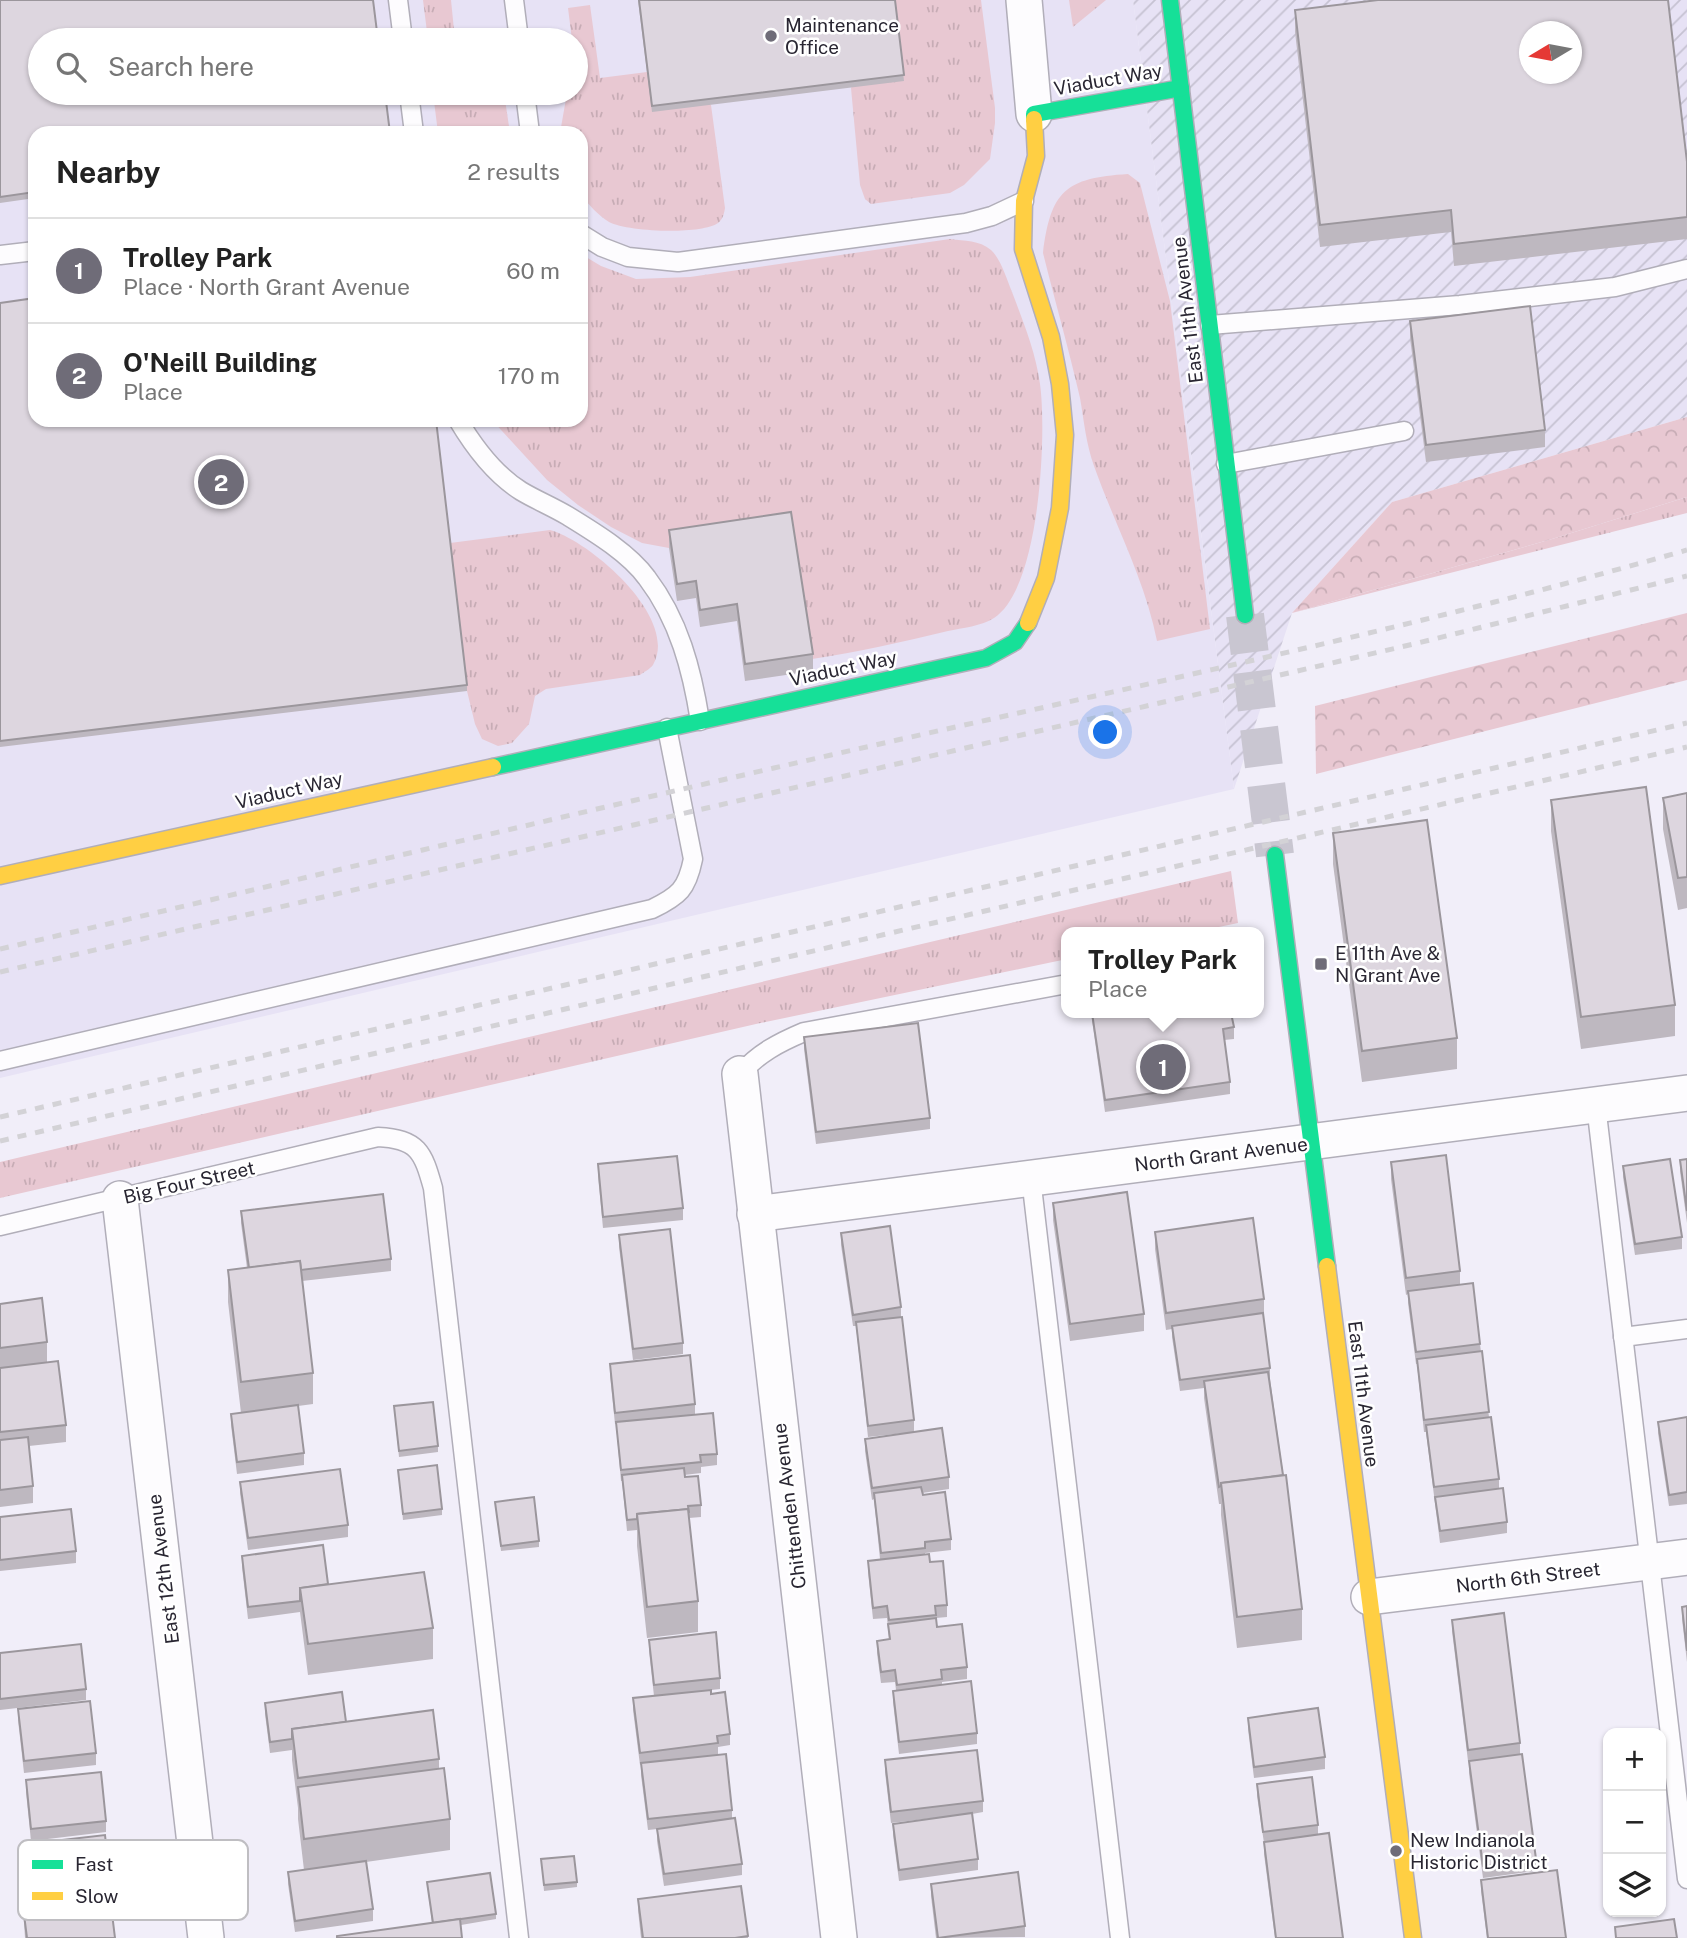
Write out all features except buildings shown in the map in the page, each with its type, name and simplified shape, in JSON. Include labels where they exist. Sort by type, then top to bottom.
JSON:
[{"type":"street","points":[[1024,0],[1034,114]]},
{"type":"street","name":"East 11th Avenue","points":[[1170,0],[1245,615]]},
{"type":"street","name":"Viaduct Way","points":[[0,876],[986,658],[1015,642],[1029,621],[1046,578],[1060,508],[1065,435],[1060,384],[1051,338],[1023,249],[1024,201],[1036,156],[1034,114],[1181,88]]},
{"type":"street","name":"East 11th Avenue","points":[[1275,855],[1413,1938]]},
{"type":"street","name":"Chittenden Avenue","points":[[740,1074],[839,1938]]},
{"type":"street","name":"North Grant Avenue","points":[[755,1214],[1687,1093]]},
{"type":"street","name":"East 12th Avenue","points":[[120,1199],[194,1840]]},
{"type":"street","name":"North 6th Street","points":[[1369,1597],[1687,1556]]},
{"type":"street","name":"East 12th Avenue","points":[[203,1920],[205,1938]]},
{"type":"lane","points":[[398,0],[402,28]]},
{"type":"lane","points":[[514,0],[518,28]]},
{"type":"lane","points":[[410,105],[413,126]]},
{"type":"lane","points":[[526,105],[529,126]]},
{"type":"lane","points":[[588,238],[628,257],[678,261],[965,223],[992,216],[1024,201]]},
{"type":"lane","points":[[0,255],[28,252]]},
{"type":"lane","points":[[1210,325],[1460,305],[1615,287],[1687,269]]},
{"type":"lane","points":[[462,427],[475,450],[519,490],[610,543],[647,577],[676,626],[693,676],[699,721]]},
{"type":"lane","points":[[1226,464],[1404,431]]},
{"type":"lane","points":[[0,1061],[652,909],[674,898],[689,881],[693,859],[667,727]]},
{"type":"lane","points":[[740,1074],[754,1058],[772,1045],[804,1032],[1061,985]]},
{"type":"lane","points":[[1595,1105],[1684,1822],[1687,1880]]},
{"type":"lane","name":"Big Four Street","points":[[0,1226],[378,1137],[399,1138],[412,1144],[425,1157],[433,1188],[519,1938]]},
{"type":"lane","points":[[1031,1178],[1120,1938]]},
{"type":"lane","points":[[1623,1337],[1687,1329]]},
{"type":"shaded area","points":[[0,0],[1133,0],[1234,789],[0,1078]]},
{"type":"shaded area","points":[[1133,0],[1687,0],[1687,417],[1392,502],[1292,613],[1234,789]]},
{"type":"green space","points":[[423,0],[451,0],[454,28],[426,28]]},
{"type":"green space","points":[[894,0],[981,0],[995,123],[990,159],[964,185],[950,193],[871,204],[865,199],[860,185],[851,88]]},
{"type":"green space","points":[[1069,0],[1106,0],[1073,27]]},
{"type":"green space","points":[[590,5],[600,78],[647,72],[711,105],[725,208],[718,223],[681,231],[632,228],[609,222],[588,204],[588,126],[561,126],[565,105],[588,105],[588,28],[570,28],[568,8]]},
{"type":"green space","points":[[434,105],[506,105],[509,126],[437,126]]},
{"type":"green space","points":[[1128,174],[1140,183],[1170,301],[1210,629],[1157,641],[1145,596],[1091,458],[1080,398],[1043,253],[1051,215],[1065,192],[1089,179]]},
{"type":"green space","points":[[950,239],[982,244],[991,250],[1006,276],[1029,337],[1040,384],[1042,407],[1041,472],[1031,544],[1022,576],[1009,602],[994,618],[972,626],[812,659],[669,548],[642,543],[578,505],[547,480],[498,427],[588,427],[588,258],[636,279],[690,277]]},
{"type":"green space","points":[[1687,417],[1687,497],[1552,539],[1292,613],[1392,502]]},
{"type":"green space","points":[[1687,497],[1687,513],[1292,613],[1552,539]]},
{"type":"green space","points":[[550,530],[587,549],[627,584],[643,605],[654,626],[658,646],[653,665],[640,675],[546,689],[535,696],[529,724],[512,743],[498,746],[482,739],[475,724],[467,691],[450,543]]},
{"type":"green space","points":[[1687,613],[1687,680],[1316,774],[1315,706]]},
{"type":"green space","points":[[1231,871],[1238,923],[1219,927],[1061,927],[1061,960],[756,1024],[0,1198],[0,1162]]},
{"type":"tunnel","points":[[1245,615],[1275,855]]},
{"type":"railway","points":[[0,949],[1368,633],[1687,550]]},
{"type":"railway","points":[[0,972],[1418,643],[1687,576]]},
{"type":"railway","points":[[0,1117],[1687,723]]},
{"type":"railway","points":[[0,1141],[1687,747]]},
{"type":"traffic: fast","points":[[1170,0],[1245,615]]},
{"type":"traffic: fast","points":[[1034,119],[1034,114],[1181,88]]},
{"type":"traffic: fast","points":[[493,767],[986,658],[1015,642],[1028,623]]},
{"type":"traffic: fast","points":[[1275,855],[1327,1266]]},
{"type":"traffic: slow","points":[[1028,623],[1046,578],[1060,508],[1065,435],[1060,384],[1051,337],[1023,249],[1024,201],[1036,156],[1034,119]]},
{"type":"traffic: slow","points":[[0,876],[493,767]]},
{"type":"traffic: slow","points":[[1327,1266],[1413,1938]]},
{"type":"place","name":"Maintenance Office","points":[[771,36]]},
{"type":"place","name":"O'Neill Building","points":[[221,482]]},
{"type":"place","name":"E 11th Ave & N Grant Ave","points":[[1321,964]]},
{"type":"place","name":"Trolley Park","points":[[1163,1067]]},
{"type":"place","name":"New Indianola Historic District","points":[[1396,1851]]}]
